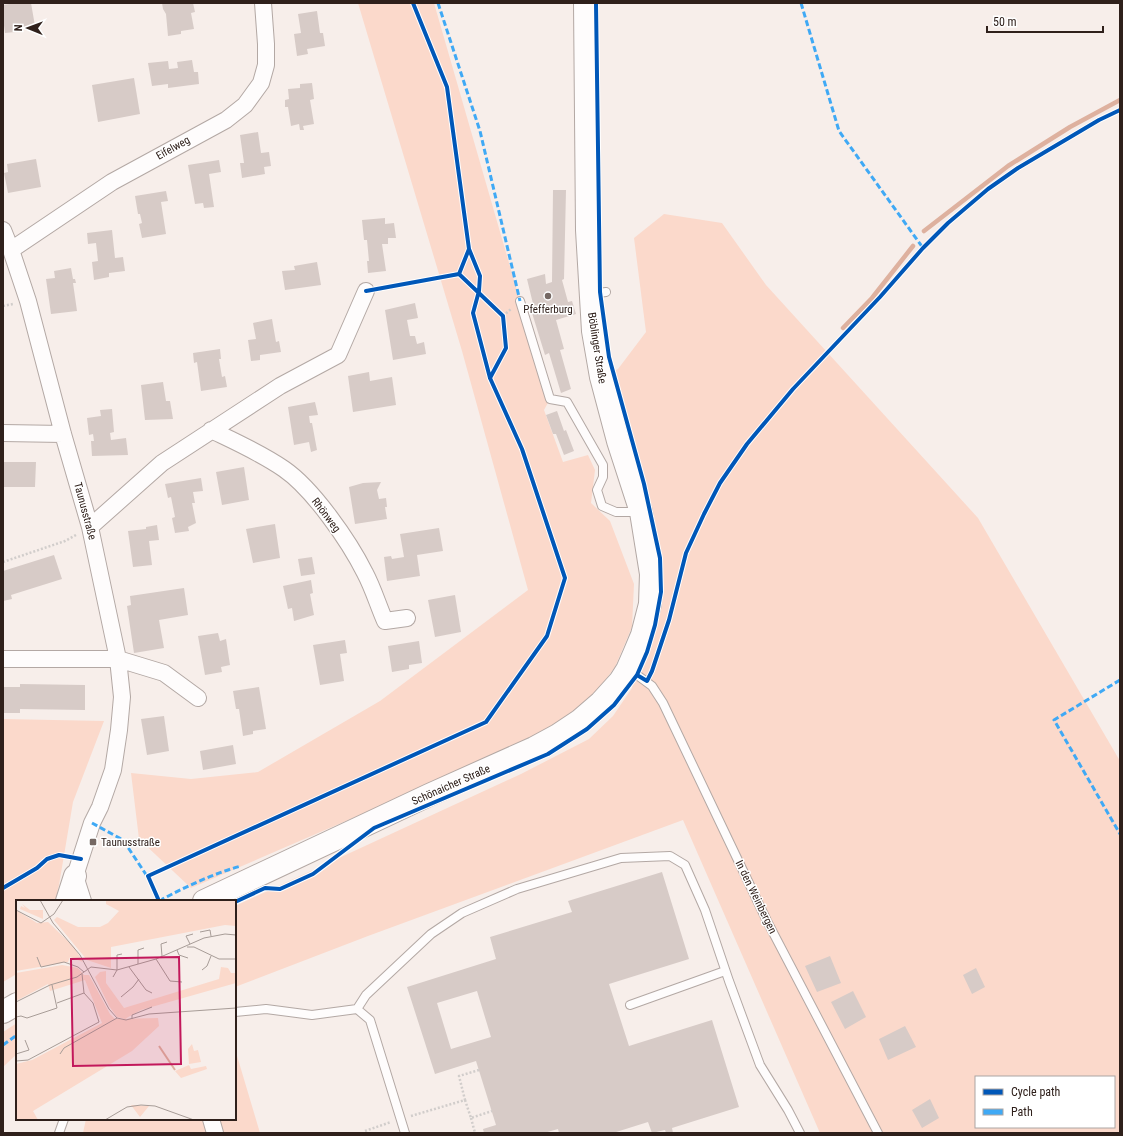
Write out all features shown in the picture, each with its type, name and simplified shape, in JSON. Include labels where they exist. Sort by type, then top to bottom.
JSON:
[{"type":"main road","name":"Böblinger Straße","points":[[585,3],[587,230],[598,293],[593,331],[601,377],[618,441],[641,512],[651,574],[650,604],[642,636],[628,675]]},
{"type":"main road","name":"Schönaicher Straße","points":[[206,900],[429,795],[534,748],[580,721],[628,675]]},
{"type":"main road","points":[[67,900],[76,876]]},
{"type":"main road","points":[[3,1012],[16,1005]]},
{"type":"street","name":"Eifelweg","points":[[11,250],[112,182],[226,120],[245,105],[261,83],[266,65],[263,3]]},
{"type":"street","name":"Taunusstraße","points":[[3,230],[28,301],[63,434],[90,527],[118,659],[122,697],[113,770],[91,828],[76,876]]},
{"type":"street","points":[[90,527],[162,463],[280,386],[338,355],[366,291]]},
{"type":"street","name":"Rhönweg","points":[[211,430],[258,453],[285,470],[308,490],[338,529],[366,574],[385,621],[407,618]]},
{"type":"street","points":[[3,433],[63,434]]},
{"type":"street","points":[[3,659],[118,659],[164,673],[198,698]]},
{"type":"street","points":[[76,876],[83,900]]},
{"type":"street","points":[[211,1120],[215,1133]]},
{"type":"lane","points":[[520,301],[550,399],[567,402],[603,465],[603,477],[597,490],[602,506],[616,512],[641,512]]},
{"type":"lane","name":"In den Weinbergen","points":[[628,675],[652,686],[663,703],[767,921],[878,1133]]},
{"type":"lane","points":[[357,1009],[366,995],[431,934],[462,913],[517,888],[621,858],[670,856],[685,865],[704,910],[760,1065],[788,1110],[800,1133]]},
{"type":"lane","points":[[630,1005],[725,971]]},
{"type":"lane","points":[[236,1012],[266,1009],[312,1015],[357,1009],[370,1020],[405,1133]]},
{"type":"lane","points":[[59,1133],[64,1120]]},
{"type":"path","points":[[3,562],[65,541]]},
{"type":"path","points":[[475,1133],[459,1076],[479,1070]]},
{"type":"path","points":[[365,1131],[465,1100]]},
{"type":"path","points":[[471,1118],[492,1112]]},
{"type":"shaded area","points":[[358,3],[434,3],[520,301],[550,399],[544,410],[563,462],[588,455],[595,470],[591,503],[610,521],[634,584],[632,627],[615,667],[595,694],[571,718],[503,753],[191,888],[139,839],[131,773],[191,779],[258,772],[380,701],[528,590],[462,351]]},
{"type":"shaded area","points":[[664,214],[722,223],[766,285],[978,518],[1120,761],[1120,1133],[820,1133],[683,820],[368,936],[236,987],[236,906],[521,774],[589,739],[613,716],[632,688],[642,635],[641,512],[601,377],[618,369],[646,332],[634,238]]},
{"type":"shaded area","points":[[3,719],[104,721],[73,802],[55,900],[16,900],[16,974],[3,982]]},
{"type":"shaded area","points":[[16,1024],[16,1055],[3,1067],[3,1032]]},
{"type":"shaded area","points":[[236,1052],[260,1133],[83,1133],[86,1120],[236,1120]]},
{"type":"building","points":[[31,3],[35,26],[24,28],[23,24],[14,26],[15,32],[5,33],[3,5]]},
{"type":"building","points":[[162,3],[193,3],[195,12],[191,13],[194,29],[181,31],[181,34],[168,36],[166,14]]},
{"type":"building","points":[[317,11],[320,33],[323,33],[325,46],[307,49],[308,54],[297,56],[294,34],[301,33],[298,14]]},
{"type":"building","points":[[192,60],[194,72],[198,72],[199,84],[168,88],[168,84],[152,86],[148,63],[168,61],[169,69],[178,68],[177,62]]},
{"type":"building","points":[[134,78],[140,114],[98,122],[92,85]]},
{"type":"building","points":[[312,83],[314,99],[310,100],[314,124],[303,126],[304,130],[300,130],[299,124],[291,126],[288,107],[285,107],[285,100],[289,99],[288,89],[300,88],[300,84]]},
{"type":"building","points":[[258,132],[261,153],[269,152],[271,166],[264,167],[265,174],[242,178],[240,163],[244,163],[240,135]]},
{"type":"building","points":[[36,159],[41,187],[8,193],[4,173],[8,172],[7,164]]},
{"type":"building","points":[[219,160],[221,172],[209,174],[214,207],[204,208],[203,203],[195,204],[188,165]]},
{"type":"building","points":[[553,190],[566,190],[564,279],[562,280],[568,302],[572,301],[576,314],[556,320],[564,349],[560,350],[571,389],[561,393],[549,353],[545,355],[532,313],[535,312],[527,279],[545,274],[546,284],[552,282]]},
{"type":"building","points":[[166,191],[168,201],[161,202],[166,234],[142,238],[139,224],[142,223],[140,214],[138,214],[135,196]]},
{"type":"building","points":[[385,218],[385,224],[394,223],[396,238],[388,238],[388,244],[382,244],[386,271],[368,273],[367,261],[369,261],[367,240],[364,240],[362,220]]},
{"type":"building","points":[[112,230],[115,258],[123,257],[125,271],[109,273],[109,277],[94,280],[92,262],[98,261],[96,243],[88,244],[87,233]]},
{"type":"building","points":[[317,262],[321,285],[285,290],[282,271],[295,270],[294,266]]},
{"type":"building","points":[[71,268],[73,279],[75,279],[76,283],[73,283],[77,311],[51,314],[46,279],[55,278],[54,271]]},
{"type":"building","points":[[415,303],[418,318],[407,320],[410,336],[415,336],[417,344],[424,342],[426,354],[393,360],[385,310]]},
{"type":"building","points":[[272,319],[276,342],[279,341],[281,352],[260,355],[260,360],[251,361],[248,340],[256,339],[253,323]]},
{"type":"building","points":[[220,349],[221,359],[219,359],[222,377],[225,376],[227,387],[201,391],[197,362],[194,363],[193,353]]},
{"type":"building","points":[[369,372],[370,381],[392,377],[396,405],[353,412],[348,376]]},
{"type":"building","points":[[163,382],[166,401],[170,401],[173,419],[145,420],[141,385]]},
{"type":"building","points":[[315,402],[318,415],[309,416],[310,423],[312,423],[317,450],[311,452],[309,442],[294,445],[288,407]]},
{"type":"building","points":[[112,409],[114,432],[110,433],[111,440],[126,438],[128,455],[92,456],[91,441],[94,441],[93,434],[89,435],[87,418],[101,416],[100,410]]},
{"type":"building","points":[[557,411],[564,431],[566,430],[574,451],[564,455],[556,434],[553,434],[546,415]]},
{"type":"building","points":[[3,462],[36,462],[35,487],[3,487]]},
{"type":"building","points":[[244,467],[249,500],[222,505],[216,472]]},
{"type":"building","points":[[201,478],[203,491],[193,492],[195,503],[192,503],[196,523],[188,527],[189,531],[175,533],[172,518],[175,517],[171,497],[168,498],[165,484]]},
{"type":"building","points":[[381,482],[377,490],[379,499],[386,498],[387,507],[385,507],[387,519],[355,524],[349,487],[363,483]]},
{"type":"building","points":[[275,524],[280,558],[253,563],[246,529]]},
{"type":"building","points":[[157,525],[159,540],[149,541],[152,565],[133,567],[128,531],[146,529],[146,527]]},
{"type":"building","points":[[439,528],[443,551],[417,555],[420,576],[387,581],[384,557],[391,556],[392,559],[404,557],[400,534]]},
{"type":"building","points":[[54,555],[62,579],[11,595],[12,599],[3,601],[3,571]]},
{"type":"building","points":[[312,557],[315,574],[301,576],[298,559]]},
{"type":"building","points":[[311,580],[313,593],[310,594],[314,615],[294,621],[292,608],[288,609],[283,586]]},
{"type":"building","points":[[184,588],[188,615],[159,620],[164,648],[134,653],[127,606],[131,605],[130,596]]},
{"type":"building","points":[[455,595],[461,632],[435,637],[428,600]]},
{"type":"building","points":[[218,633],[220,641],[226,639],[230,665],[221,667],[222,672],[205,675],[198,636]]},
{"type":"building","points":[[345,640],[347,653],[340,654],[344,681],[320,685],[313,645]]},
{"type":"building","points":[[419,641],[422,663],[409,665],[409,669],[392,672],[388,646]]},
{"type":"building","points":[[20,684],[85,685],[85,710],[20,709],[20,713],[3,713],[3,687],[20,687]]},
{"type":"building","points":[[259,687],[266,729],[253,731],[253,734],[243,736],[239,709],[236,709],[233,691]]},
{"type":"building","points":[[164,716],[169,751],[147,755],[141,719]]},
{"type":"building","points":[[233,745],[236,764],[203,770],[200,751]]},
{"type":"building","points":[[662,872],[689,959],[609,984],[629,1046],[712,1020],[739,1107],[672,1128],[673,1133],[666,1133],[665,1130],[652,1133],[648,1122],[613,1133],[559,1133],[558,1129],[544,1133],[484,1133],[483,1129],[496,1125],[476,1061],[435,1074],[407,987],[496,959],[490,937],[572,912],[568,901]],"holes":[[[477,991],[491,1037],[451,1049],[437,1003]]]},
{"type":"building","points":[[830,956],[841,983],[817,992],[805,966]]},
{"type":"building","points":[[976,968],[985,987],[972,994],[963,975]]},
{"type":"building","points":[[853,991],[866,1017],[845,1029],[831,1002]]},
{"type":"building","points":[[905,1026],[916,1047],[888,1060],[879,1039]]},
{"type":"building","points":[[930,1099],[939,1118],[922,1128],[912,1110]]},
{"type":"waterway","points":[[924,231],[1008,166],[1070,127],[1120,100]]},
{"type":"waterway","points":[[843,328],[872,298],[913,246]]},
{"type":"marked path","points":[[438,3],[480,131],[520,301]]},
{"type":"marked path","points":[[801,3],[839,131],[923,248]]},
{"type":"marked path","points":[[1120,680],[1054,720],[1120,834]]},
{"type":"marked path","points":[[92,823],[123,840],[149,879]]},
{"type":"marked path","points":[[161,900],[199,881],[241,866]]},
{"type":"marked path","points":[[3,1045],[16,1036]]},
{"type":"cycle path","points":[[159,900],[148,876],[486,722],[547,636],[565,578],[522,449],[490,378],[473,313],[479,291],[480,276],[469,249],[447,87],[413,3]]},
{"type":"cycle path","points":[[236,902],[265,888],[280,889],[313,874],[374,828],[548,754],[587,729],[614,705],[637,675],[647,652],[655,625],[661,592],[660,558],[644,484],[609,357],[600,292],[596,3]]},
{"type":"cycle path","points":[[637,675],[647,681],[652,671],[669,620],[686,553],[720,483],[747,444],[793,389],[880,297],[923,248],[948,223],[988,189],[1018,168],[1099,120],[1120,110]]},
{"type":"cycle path","points":[[366,291],[459,274],[469,249]]},
{"type":"cycle path","points":[[459,274],[503,316],[506,348],[490,378]]},
{"type":"cycle path","points":[[3,888],[37,868],[47,859],[59,855],[81,859]]},
{"type":"place","name":"Pfefferburg","points":[[548,296]]},
{"type":"place","name":"Taunusstraße","points":[[93,842]]}]
